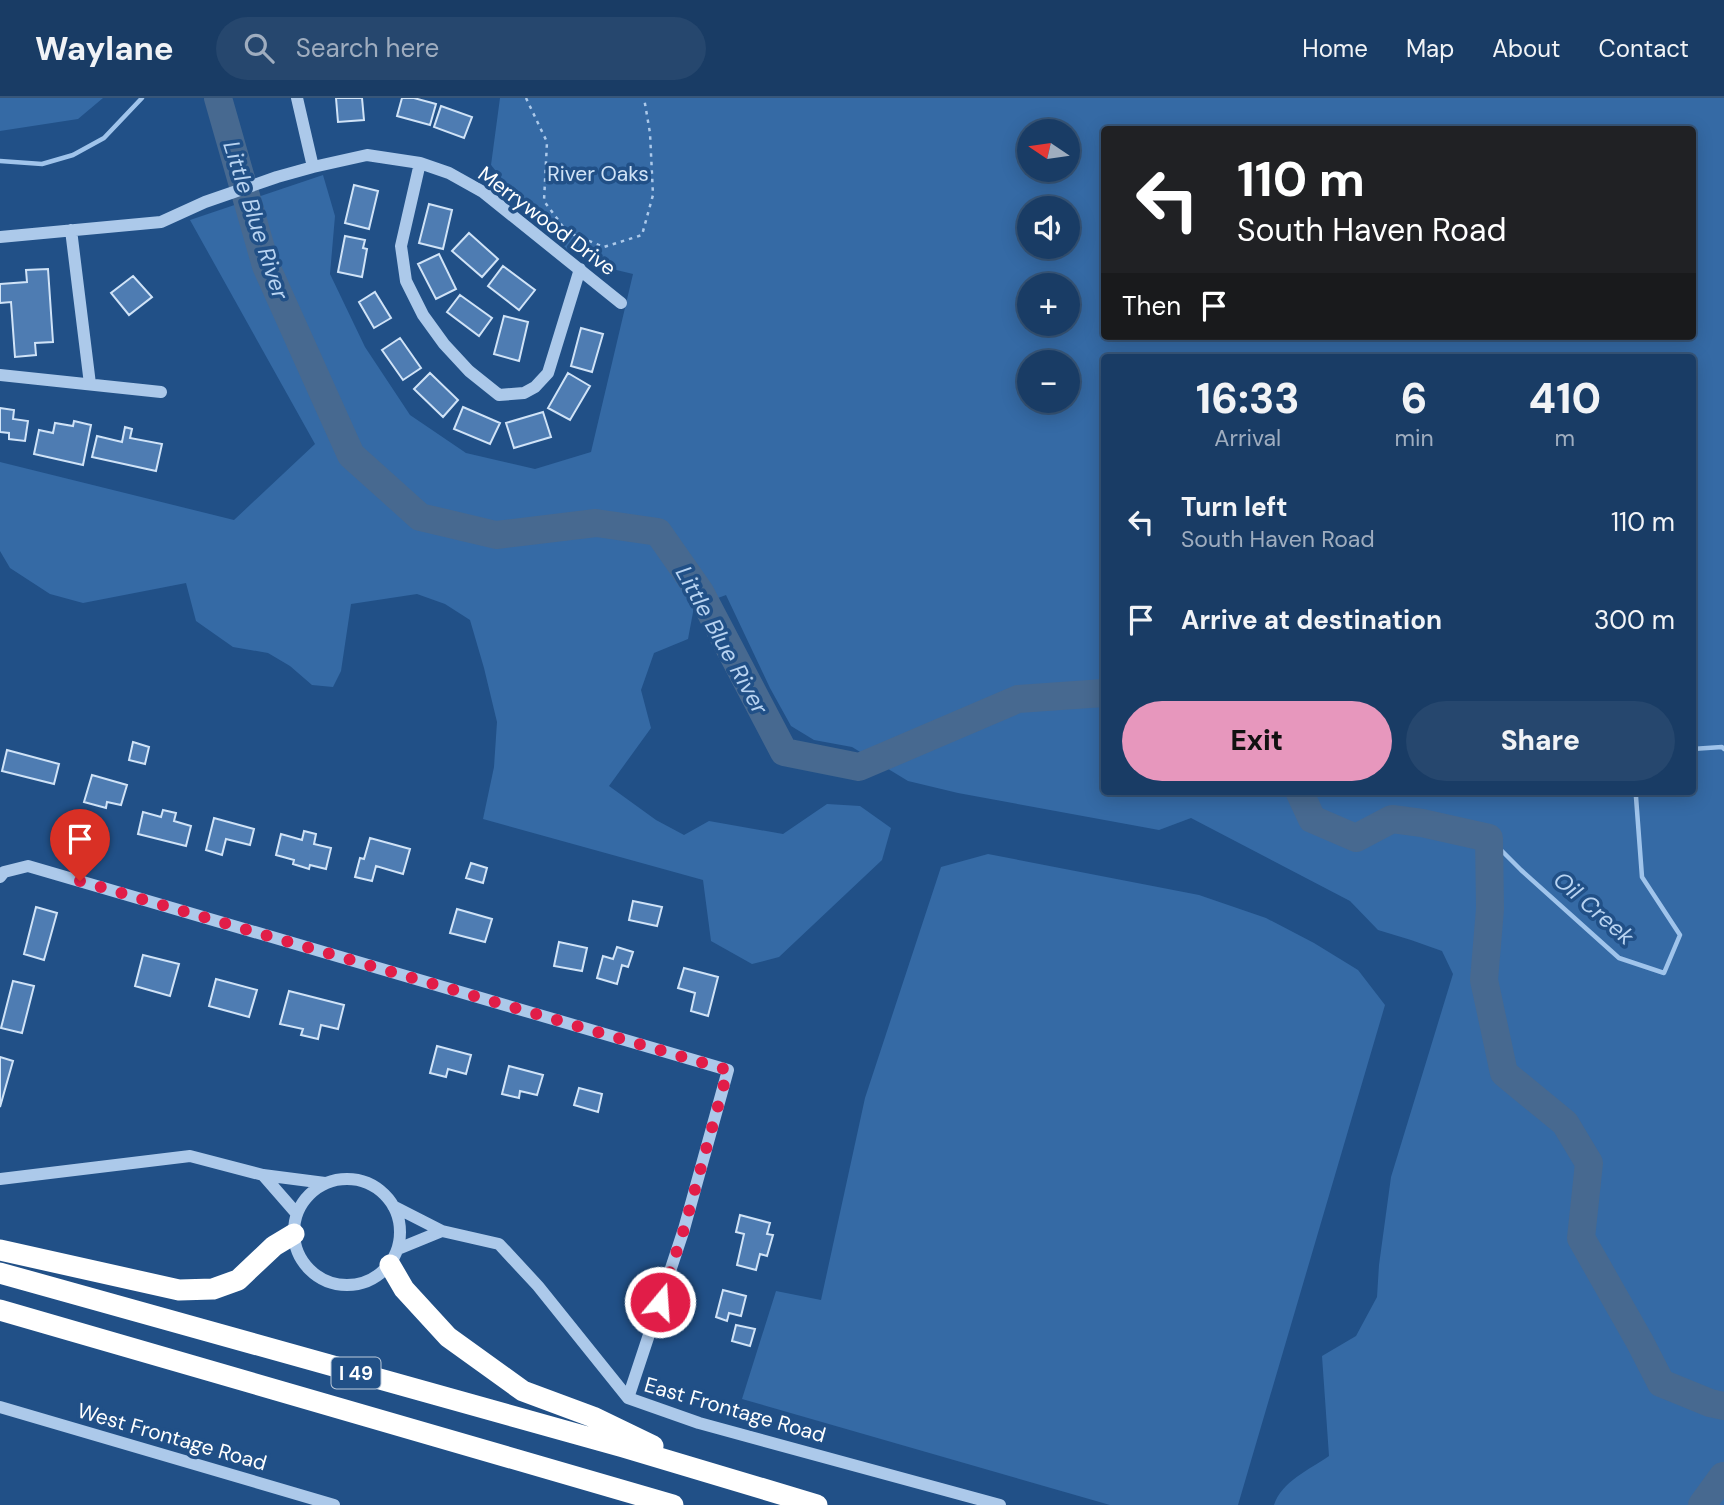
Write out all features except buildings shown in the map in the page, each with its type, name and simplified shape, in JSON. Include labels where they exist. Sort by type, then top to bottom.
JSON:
[{"type":"highway","points":[[0,1250],[179,1290],[213,1289],[238,1280],[296,1224]]},
{"type":"highway","points":[[394,1257],[404,1289],[448,1337],[523,1391],[593,1417],[711,1474]]},
{"type":"highway","name":"I 49","points":[[0,1273],[623,1447],[817,1505]]},
{"type":"highway","name":"I 49","points":[[0,1310],[673,1505]]},
{"type":"street","points":[[297,98],[313,167]]},
{"type":"street","name":"Merrywood Drive","points":[[0,237],[160,222],[205,202],[277,177],[367,155],[420,163],[449,173],[483,192],[621,303]]},
{"type":"street","points":[[420,163],[401,246],[405,281],[423,315],[444,345],[469,371],[499,394],[524,393],[535,387],[548,373],[580,269]]},
{"type":"street","points":[[71,230],[90,384]]},
{"type":"street","points":[[0,375],[161,392]]},
{"type":"street","points":[[0,877],[4,872],[28,866],[728,1070],[684,1229],[628,1398]]},
{"type":"street","points":[[0,1179],[190,1156],[262,1175],[325,1183],[342,1179],[360,1180],[377,1187],[390,1200],[398,1215],[401,1232],[394,1257]]},
{"type":"street","points":[[262,1175],[296,1224]]},
{"type":"street","points":[[325,1183],[310,1194],[299,1208],[295,1244],[301,1261],[313,1274],[328,1283],[345,1286],[362,1284],[377,1277],[394,1257],[443,1231]]},
{"type":"street","name":"East Frontage Road","points":[[393,1206],[443,1231],[499,1244],[538,1286],[628,1398],[699,1423],[1000,1505]]},
{"type":"street","name":"West Frontage Road","points":[[0,1407],[292,1499],[334,1505]]},
{"type":"path","points":[[526,98],[547,142],[544,201],[567,232],[604,247],[642,236],[653,195],[650,133],[644,98]]},
{"type":"green space","points":[[0,98],[103,98],[78,119],[0,131]]},
{"type":"green space","name":"River Oaks","points":[[500,98],[1724,98],[1724,1505],[1274,1505],[1289,1483],[1329,1456],[1322,1356],[1356,1336],[1377,1297],[1391,1177],[1453,974],[1442,951],[1378,930],[1350,901],[1191,818],[1159,830],[958,793],[908,781],[852,747],[814,740],[791,726],[726,595],[694,607],[688,639],[654,653],[641,690],[651,728],[609,786],[656,820],[684,835],[709,821],[783,834],[827,804],[860,806],[891,828],[882,860],[779,957],[752,964],[711,941],[703,880],[483,819],[494,767],[497,722],[470,620],[445,604],[417,594],[351,604],[341,671],[333,687],[312,685],[290,666],[268,653],[233,647],[196,621],[186,583],[83,603],[50,594],[10,568],[0,551],[0,462],[234,520],[315,444],[190,220],[323,175],[335,216],[330,274],[365,347],[410,415],[466,453],[535,469],[591,452],[633,274],[604,267],[567,249],[522,203],[491,165]]},
{"type":"green space","points":[[988,854],[1199,895],[1266,918],[1358,970],[1385,1005],[1238,1505],[1110,1505],[742,1399],[776,1291],[821,1300],[865,1098],[941,867]]},
{"type":"waterway","points":[[0,161],[42,164],[73,155],[104,138],[142,98]]},
{"type":"waterway","name":"Little Blue River","points":[[218,98],[266,266],[351,455],[420,517],[496,535],[596,523],[658,532],[700,592],[784,752],[859,767],[1018,699],[1101,693]]},
{"type":"waterway","name":"Oil Creek","points":[[1696,749],[1724,749]]},
{"type":"waterway","name":"Little Blue River","points":[[1301,795],[1312,819],[1356,838],[1392,819],[1489,838],[1490,909],[1484,980],[1504,1073],[1565,1123],[1589,1163],[1581,1238],[1661,1383],[1724,1406]]},
{"type":"waterway","name":"Oil Creek","points":[[1489,838],[1619,958],[1664,973],[1680,935],[1642,877],[1637,795]]},
{"type":"waterway","name":"Little Blue River","points":[[1702,1505],[1724,1477]]},
{"type":"route","points":[[80,881],[728,1070],[684,1229],[660,1302]]}]
